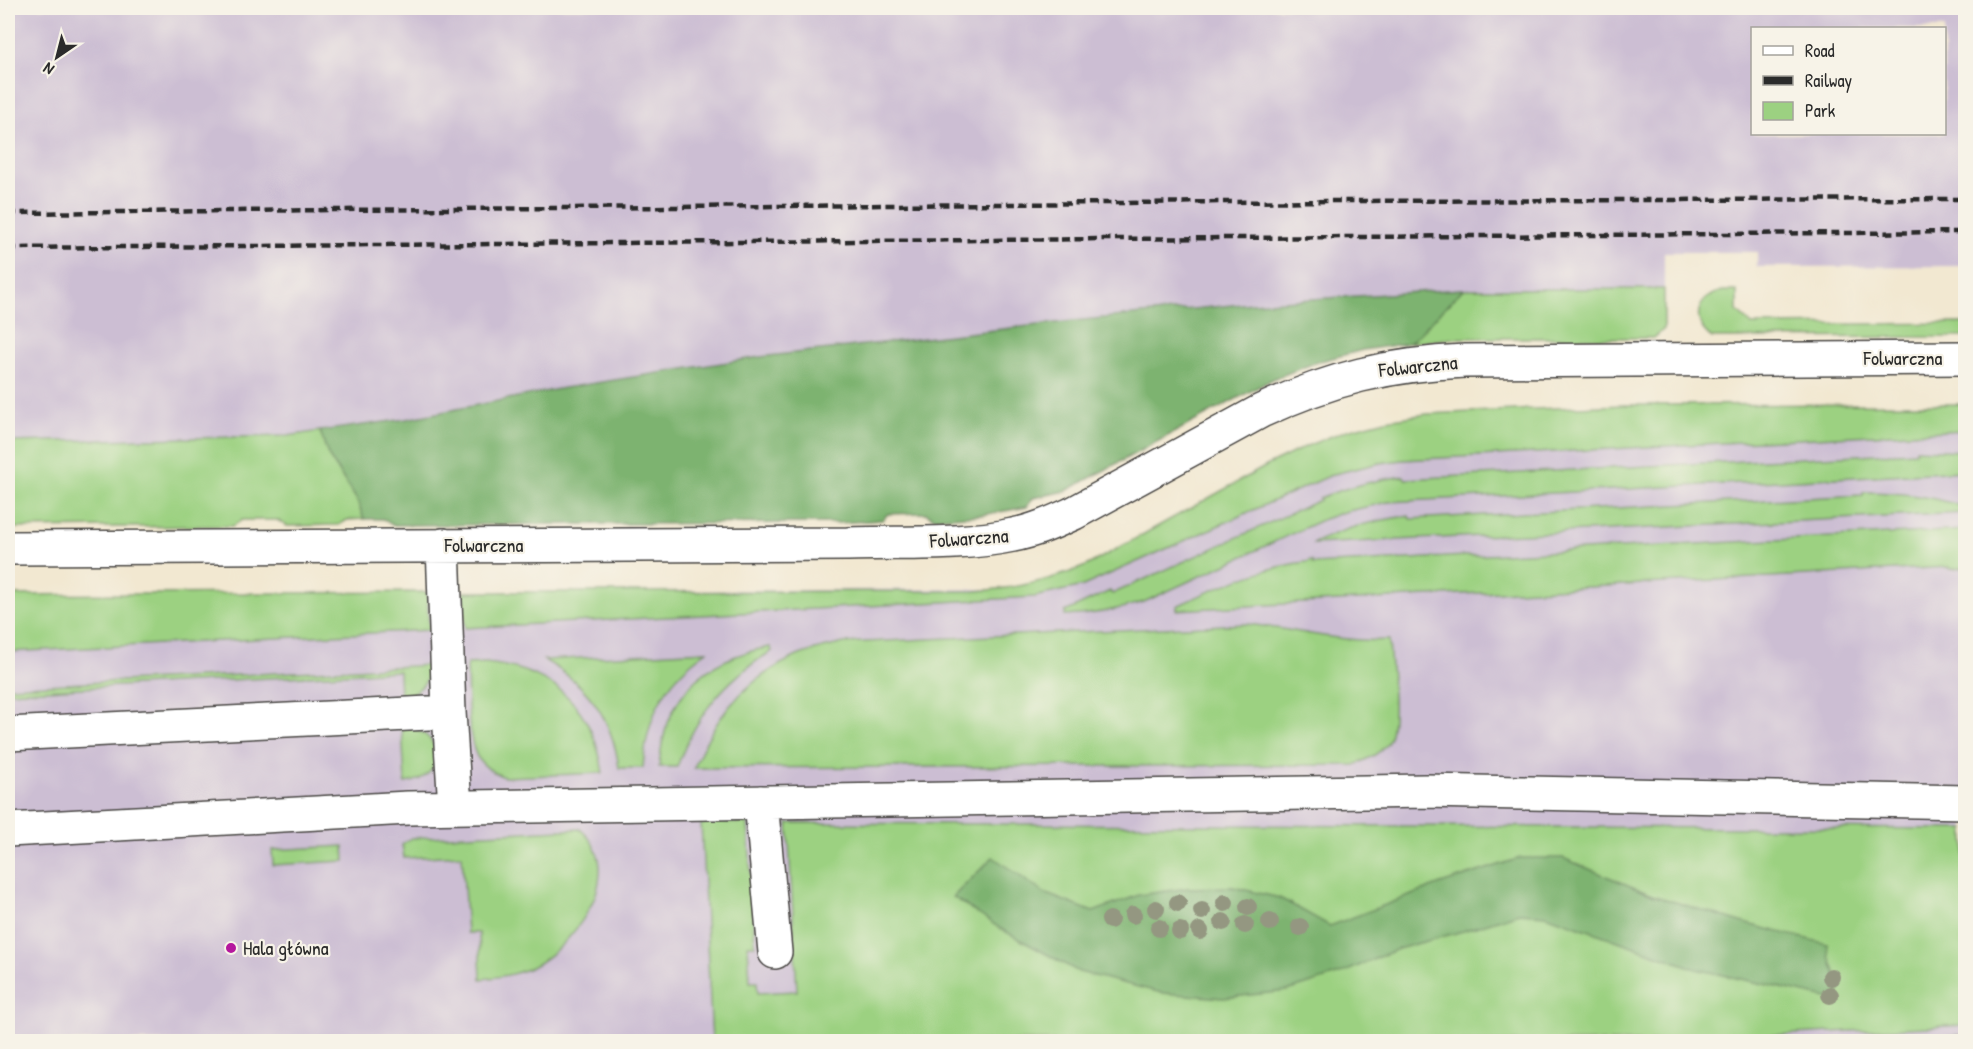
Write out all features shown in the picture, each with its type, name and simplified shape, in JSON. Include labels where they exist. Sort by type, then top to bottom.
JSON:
[{"type":"street","name":"Folwarczna","points":[[8,548],[836,544],[982,540],[1033,530],[1074,513],[1292,396],[1373,371],[1416,364],[1474,361],[1965,357]]},
{"type":"street","points":[[443,545],[455,807]]},
{"type":"street","points":[[8,734],[449,712]]},
{"type":"street","points":[[8,830],[455,807],[1426,791],[1646,783],[1965,802]]},
{"type":"street","points":[[761,802],[775,952]]},
{"type":"shaded area","points":[[8,8],[1965,8],[1965,266],[1757,267],[1757,252],[1664,252],[1664,289],[1463,289],[1253,303],[1073,321],[760,357],[564,388],[406,419],[288,436],[8,442]]},
{"type":"shaded area","points":[[1965,404],[1965,1041],[8,1041],[8,595],[1005,589],[1061,577],[1086,566],[1270,464],[1309,445],[1347,430],[1386,420],[1427,414],[1623,405]]},
{"type":"green space","points":[[1463,289],[1664,289],[1664,329],[1654,338],[1455,338],[1410,343]]},
{"type":"green space","points":[[1463,289],[1410,343],[1363,350],[1317,362],[1273,379],[1066,491],[1033,498],[1027,507],[982,515],[934,518],[926,513],[888,514],[882,520],[839,523],[392,525],[383,519],[364,519],[357,500],[328,455],[320,431],[406,419],[564,388],[760,357],[1253,303]]},
{"type":"green space","points":[[1723,291],[1737,291],[1737,311],[1752,325],[1965,323],[1965,337],[1712,338],[1701,325],[1699,310],[1707,298]]},
{"type":"green space","points":[[1965,404],[1965,430],[1380,463],[1334,474],[1083,586],[1034,597],[465,628],[463,592],[975,591],[1032,583],[1086,566],[1270,464],[1309,445],[1347,430],[1386,420],[1427,414],[1623,405]]},
{"type":"green space","points":[[320,431],[328,455],[357,500],[364,519],[347,520],[339,525],[287,526],[277,520],[242,520],[233,526],[8,528],[8,442],[288,436]]},
{"type":"green space","points":[[1916,449],[1965,451],[1965,471],[1388,502],[1324,519],[1144,602],[1104,612],[1065,616],[1065,612],[1110,591],[1112,594],[1320,500],[1319,498],[1350,487],[1382,480],[1404,476],[1405,479],[1915,452]]},
{"type":"green space","points":[[1863,492],[1927,497],[1965,507],[1965,513],[1312,544],[1335,533],[1359,526],[1409,516],[1410,519],[1863,495]]},
{"type":"green space","points":[[1965,530],[1965,568],[1949,569],[1949,567],[1177,610],[1177,606],[1242,578],[1275,568],[1312,561],[1313,564]]},
{"type":"green space","points":[[427,592],[429,630],[8,652],[8,595]]},
{"type":"green space","points":[[1247,624],[1335,638],[1389,640],[1393,719],[1389,740],[1383,749],[1355,765],[694,768],[711,733],[733,702],[777,666],[819,649],[844,643]]},
{"type":"green space","points":[[770,647],[772,651],[740,674],[714,700],[693,731],[677,767],[659,767],[662,742],[669,720],[678,701],[690,685],[724,661]]},
{"type":"green space","points":[[707,651],[679,675],[668,687],[660,701],[648,732],[643,768],[619,768],[611,733],[595,704],[573,680],[544,660]]},
{"type":"green space","points":[[486,663],[510,667],[531,674],[550,683],[566,696],[590,729],[598,749],[603,773],[504,777],[483,764],[478,758],[471,739],[467,664]]},
{"type":"green space","points":[[431,665],[422,687],[400,697],[399,671],[8,692],[8,687]]},
{"type":"green space","points":[[402,727],[416,730],[427,736],[436,754],[435,764],[429,772],[419,779],[405,783]]},
{"type":"green space","points":[[701,822],[748,823],[755,945],[748,945],[750,982],[757,982],[758,993],[797,991],[788,823],[1965,829],[1965,1025],[1641,1042],[712,1041]]},
{"type":"green space","points":[[580,829],[594,845],[600,863],[599,882],[593,901],[583,920],[555,951],[539,963],[511,974],[481,979],[479,933],[467,933],[462,855],[404,858],[402,844],[411,838]]},
{"type":"green space","points":[[344,846],[345,861],[273,865],[272,850]]},
{"type":"green space","points":[[993,857],[1044,893],[1093,912],[1139,895],[1188,888],[1233,887],[1280,898],[1330,926],[1438,885],[1520,858],[1563,858],[1652,895],[1751,925],[1828,944],[1829,956],[1841,988],[1836,1000],[1696,969],[1546,915],[1519,913],[1398,949],[1340,974],[1287,991],[1223,998],[1162,993],[1079,972],[1001,929],[953,897]]},
{"type":"green space","points":[[1965,1035],[1965,1041],[1852,1041]]},
{"type":"railway","points":[[8,213],[1336,201],[1966,199]]},
{"type":"railway","points":[[8,248],[1966,232]]},
{"type":"place","name":"Hala główna","points":[[231,948]]}]
